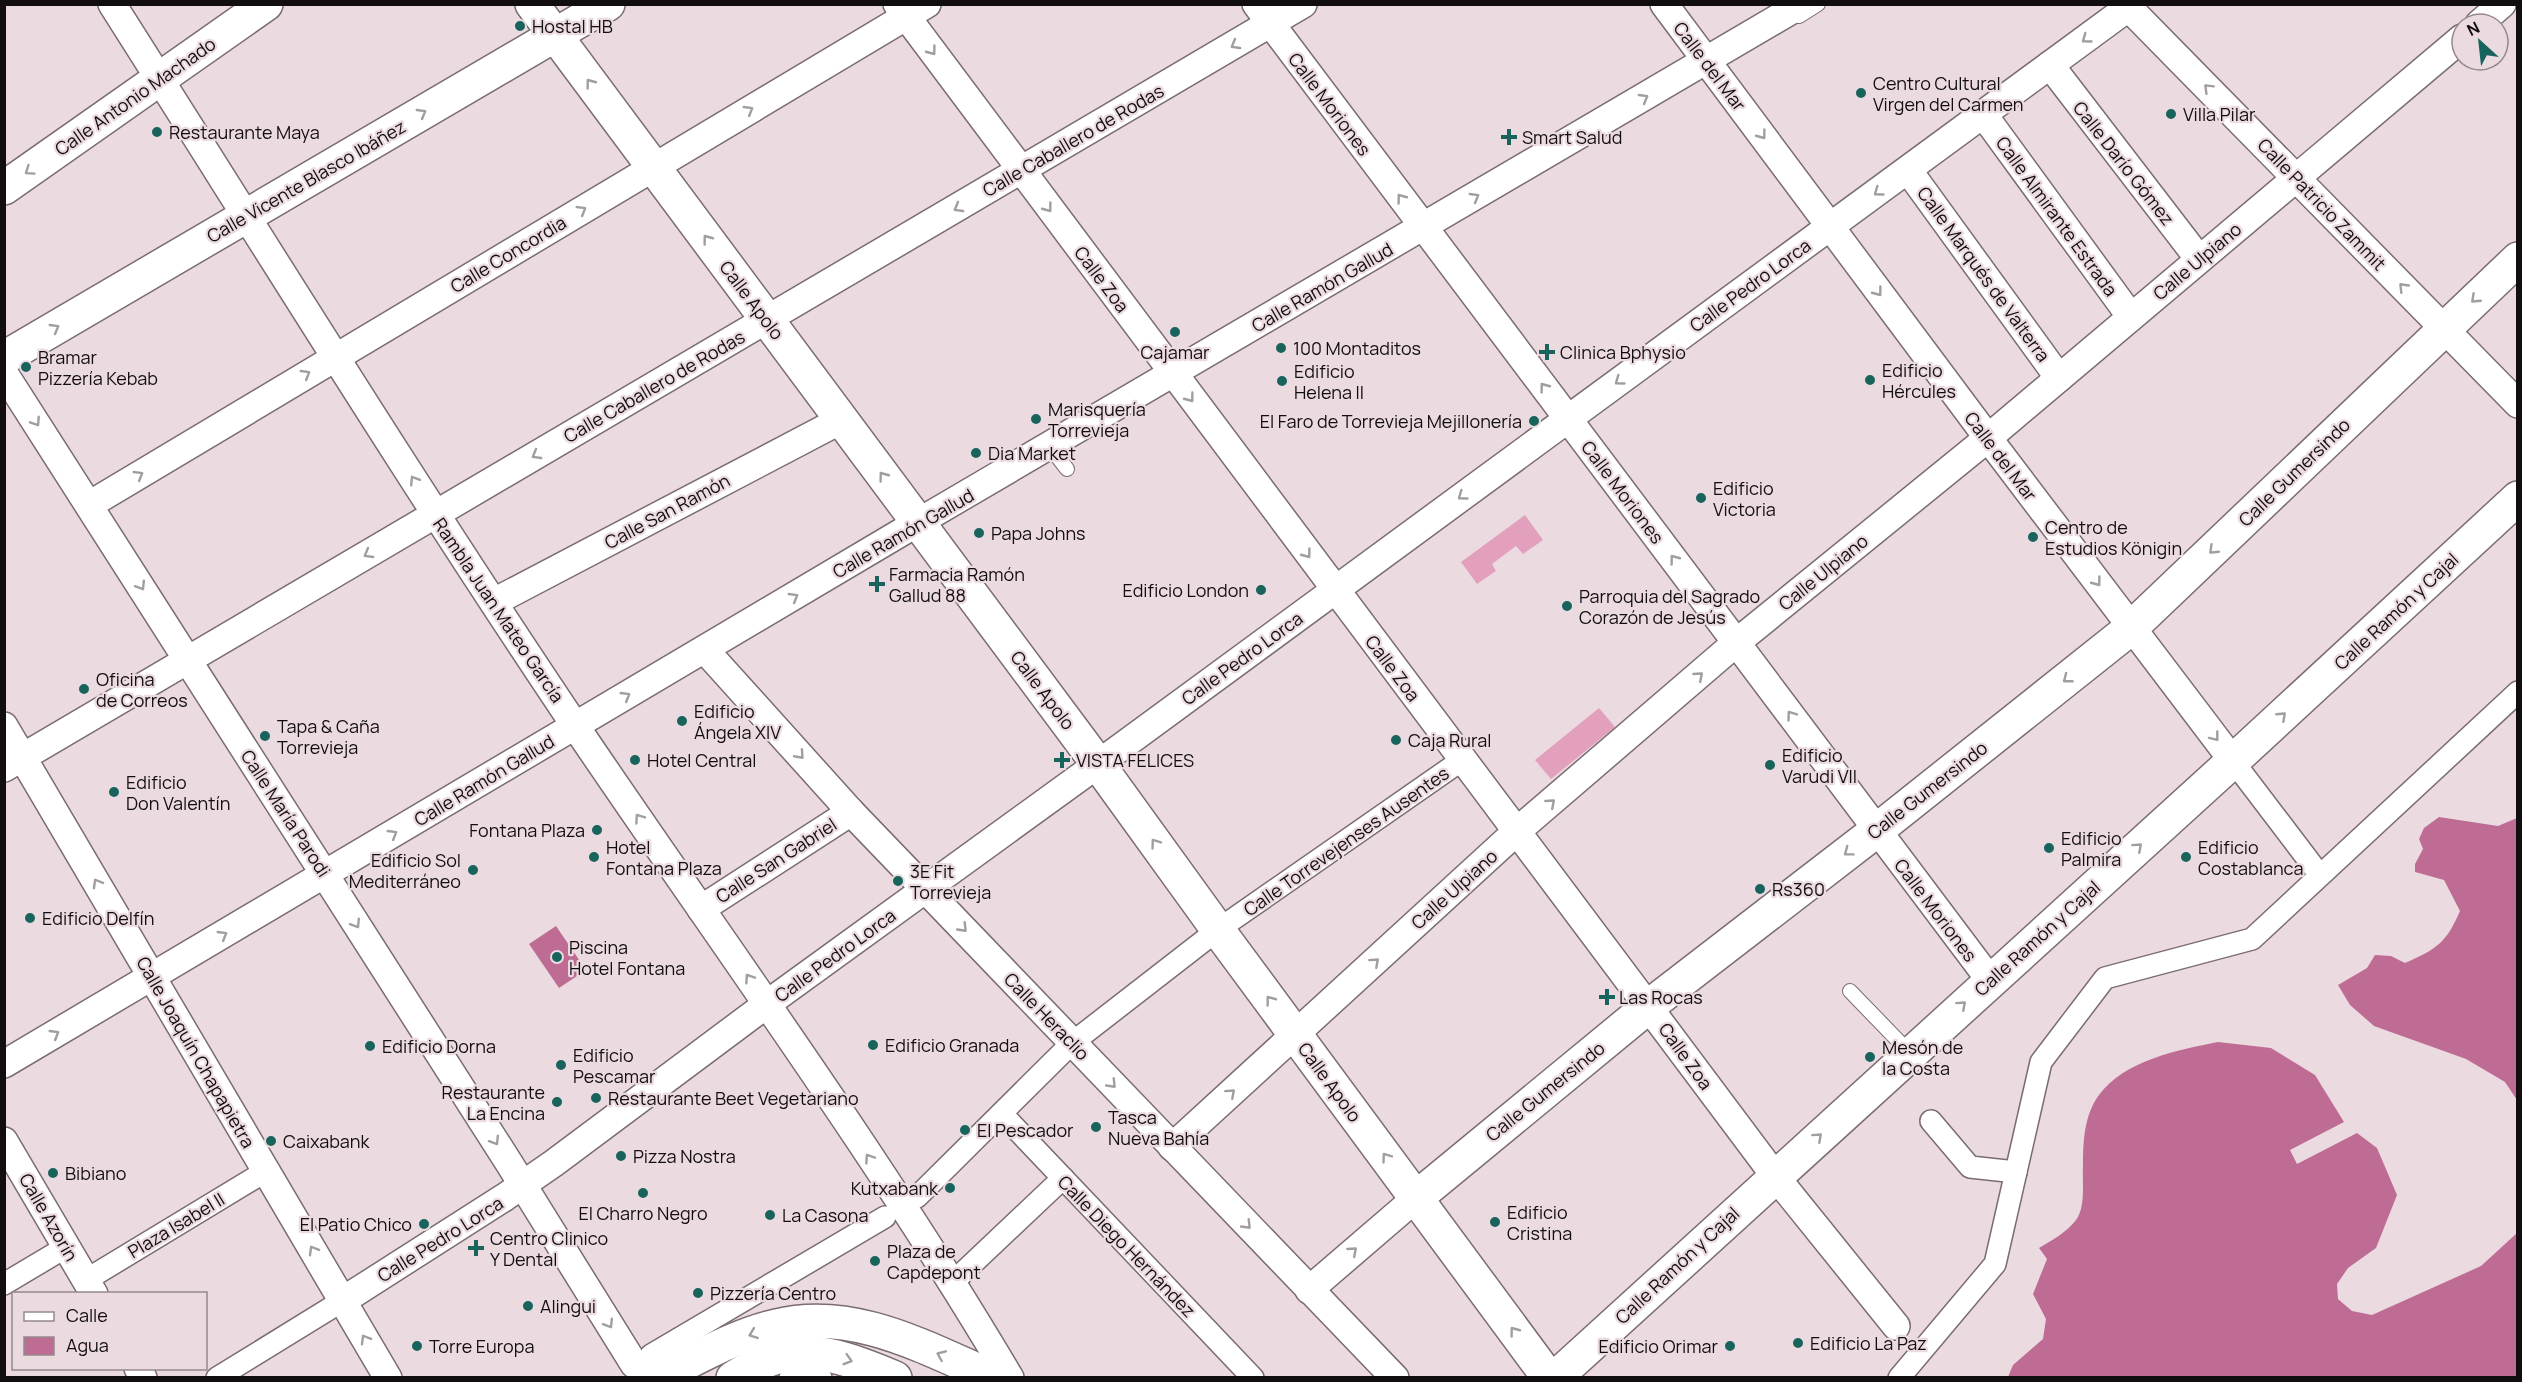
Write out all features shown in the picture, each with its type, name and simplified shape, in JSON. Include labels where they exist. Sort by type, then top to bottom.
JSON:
[{"type":"street","name":"Rambla Juan Mateo García","points":[[112,4],[436,515],[902,1207]]},
{"type":"street","name":"Calle Antonio Machado","points":[[4,188],[266,4]]},
{"type":"street","name":"Calle Apolo","points":[[532,4],[1098,764],[1295,1035],[1549,1377]]},
{"type":"street","name":"Calle Vicente Blasco Ibáñez","points":[[4,358],[608,4]]},
{"type":"street","name":"Calle Caballero de Rodas","points":[[14,763],[1021,171],[1264,14],[1303,4]]},
{"type":"street","name":"Calle del Mar","points":[[1664,4],[2233,761]]},
{"type":"street","name":"Calle Pedro Lorca","points":[[342,1301],[523,1185],[2129,6]]},
{"type":"street","name":"Calle Patricio Zammit","points":[[2129,6],[2517,404]]},
{"type":"street","name":"Calle Concordia","points":[[89,505],[653,168],[910,9]]},
{"type":"street","name":"Calle Zoa","points":[[910,9],[1021,171],[1649,1006],[1774,1176],[1896,1326]]},
{"type":"street","name":"Calle Moriones","points":[[1264,14],[1990,980]]},
{"type":"street","name":"Calle Ramón Gallud","points":[[4,1064],[918,523],[1707,61],[1799,16]]},
{"type":"street","name":"Calle Ulpiano","points":[[1172,1147],[1516,832],[1737,642],[1988,438],[2450,48]]},
{"type":"street","name":"Calle Darío Gómez","points":[[2050,65],[2199,259]]},
{"type":"street","name":"Calle Almirante Estrada","points":[[1983,114],[2131,317]]},
{"type":"street","name":"Calle Marqués de Valterra","points":[[1908,170],[2059,378]]},
{"type":"street","name":"Calle Gumersindo","points":[[1309,1290],[1416,1198],[1649,1006],[1876,831],[2131,628],[2517,259]]},
{"type":"street","name":"Calle María Parodi","points":[[4,373],[523,1185],[634,1364],[655,1371]]},
{"type":"street","name":"Calle San Ramón","points":[[494,602],[841,420]]},
{"type":"street","name":"Calle Ramón y Cajal","points":[[1555,1377],[2233,761],[2517,498]]},
{"type":"street","name":"Calle Heraclio","points":[[705,650],[851,812],[1395,1377]]},
{"type":"street","points":[[1899,1377],[1995,1264],[2041,1062],[2105,978],[2252,939],[2319,874],[2517,692]]},
{"type":"street","name":"Calle Joaquín Chapapietra","points":[[4,726],[14,763],[152,977],[388,1377]]},
{"type":"street","name":"Calle Torrevejenses Ausentes","points":[[1229,922],[1462,759]]},
{"type":"street","points":[[2233,761],[2319,874]]},
{"type":"street","name":"Calle San Gabriel","points":[[701,909],[851,812]]},
{"type":"street","points":[[655,1371],[902,1207],[1002,1114],[1073,1043],[1206,939]]},
{"type":"street","name":"Calle Diego Hernández","points":[[1002,1114],[1253,1377]]},
{"type":"street","points":[[1931,1121],[1970,1167],[2016,1172]]},
{"type":"street","name":"Calle Azorín","points":[[4,1141],[90,1287]]},
{"type":"street","name":"Plaza Isabel II","points":[[90,1287],[268,1174]]},
{"type":"street","points":[[952,1283],[1063,1178]]},
{"type":"street","points":[[902,1207],[1010,1377]]},
{"type":"street","points":[[4,1284],[66,1247]]},
{"type":"street","points":[[217,1377],[342,1301]]},
{"type":"street","points":[[655,1371],[756,1332],[799,1322],[822,1321],[853,1323],[886,1332],[994,1377]]},
{"type":"street","points":[[733,1377],[759,1363],[777,1357],[816,1353],[842,1358],[895,1377]]},
{"type":"street","points":[[790,1377],[810,1372],[821,1377]]},
{"type":"lane","points":[[1799,16],[1818,4]]},
{"type":"lane","points":[[1050,447],[1067,469]]},
{"type":"lane","points":[[1850,991],[1910,1053]]},
{"type":"lane","points":[[195,1223],[268,1174]]},
{"type":"lane","points":[[90,1287],[164,1242]]},
{"type":"shaded area","points":[[1525,515],[1543,540],[1523,554],[1516,546],[1492,564],[1496,571],[1477,584],[1461,562]]},
{"type":"shaded area","points":[[1599,708],[1615,727],[1551,779],[1535,760]]},
{"type":"water","points":[[2439,817],[2498,826],[2517,818],[2517,1100],[2505,1082],[2466,1059],[2374,1026],[2350,1005],[2338,985],[2367,968],[2375,955],[2391,956],[2405,963],[2433,949],[2450,931],[2460,911],[2444,880],[2415,872],[2415,864],[2423,849],[2419,839],[2424,828]]},
{"type":"water","name":"Piscina Hotel Fontana","points":[[556,926],[586,970],[559,988],[529,944]]},
{"type":"water","points":[[2218,1042],[2271,1048],[2315,1075],[2344,1122],[2290,1150],[2297,1164],[2357,1133],[2377,1148],[2397,1195],[2376,1248],[2348,1268],[2337,1284],[2338,1299],[2352,1311],[2372,1315],[2481,1266],[2517,1233],[2517,1377],[2008,1377],[2013,1365],[2043,1339],[2046,1319],[2033,1294],[2047,1259],[2039,1248],[2059,1236],[2076,1220],[2079,1214],[2083,1194],[2084,1138],[2087,1120],[2099,1095],[2123,1073],[2153,1058]]},
{"type":"place","name":"Hostal HB","points":[[520,26]]},
{"type":"place","name":"Centro Cultural Virgen del Carmen","points":[[1861,93]]},
{"type":"place","name":"Villa Pilar","points":[[2171,114]]},
{"type":"place","name":"Restaurante Maya","points":[[157,132]]},
{"type":"place","name":"Smart Salud","points":[[1509,137]]},
{"type":"place","name":"Cajamar","points":[[1175,332]]},
{"type":"place","name":"100 Montaditos","points":[[1281,348]]},
{"type":"place","name":"Clinica Bphysio","points":[[1547,352]]},
{"type":"place","name":"Bramar Pizzería Kebab","points":[[26,367]]},
{"type":"place","name":"Edificio Hércules","points":[[1870,380]]},
{"type":"place","name":"Edificio Helena II","points":[[1282,381]]},
{"type":"place","name":"Marisquería Torrevieja","points":[[1036,419]]},
{"type":"place","name":"El Faro de Torrevieja Mejillonería","points":[[1534,421]]},
{"type":"place","name":"Dia Market","points":[[976,453]]},
{"type":"place","name":"Edificio Victoria","points":[[1701,498]]},
{"type":"place","name":"Papa Johns","points":[[979,533]]},
{"type":"place","name":"Centro de Estudios Königin","points":[[2033,537]]},
{"type":"place","name":"Farmacia Ramón Gallud 88","points":[[877,584]]},
{"type":"place","name":"Edificio London","points":[[1261,590]]},
{"type":"place","name":"Parroquia del Sagrado Corazón de Jesús","points":[[1567,606]]},
{"type":"place","name":"Oficina de Correos","points":[[84,689]]},
{"type":"place","name":"Edificio Ángela XIV","points":[[682,721]]},
{"type":"place","name":"Tapa & Caña Torrevieja","points":[[265,736]]},
{"type":"place","name":"Caja Rural","points":[[1396,740]]},
{"type":"place","name":"Hotel Central","points":[[635,760]]},
{"type":"place","name":"VISTA FELICES","points":[[1062,760]]},
{"type":"place","name":"Edificio Varudi VII","points":[[1770,765]]},
{"type":"place","name":"Edificio Don Valentín","points":[[114,792]]},
{"type":"place","name":"Fontana Plaza","points":[[597,830]]},
{"type":"place","name":"Edificio Palmira","points":[[2049,848]]},
{"type":"place","name":"Hotel Fontana Plaza","points":[[594,857]]},
{"type":"place","name":"Edificio Costablanca","points":[[2186,857]]},
{"type":"place","name":"Edificio Sol Mediterráneo","points":[[473,870]]},
{"type":"place","name":"3E Fit Torrevieja","points":[[898,881]]},
{"type":"place","name":"Rs360","points":[[1760,889]]},
{"type":"place","name":"Edificio Delfín","points":[[30,918]]},
{"type":"place","name":"Piscina Hotel Fontana","points":[[557,957]]},
{"type":"place","name":"Las Rocas","points":[[1607,997]]},
{"type":"place","name":"Edificio Granada","points":[[873,1045]]},
{"type":"place","name":"Edificio Dorna","points":[[370,1046]]},
{"type":"place","name":"Mesón de la Costa","points":[[1870,1057]]},
{"type":"place","name":"Edificio Pescamar","points":[[561,1065]]},
{"type":"place","name":"Restaurante Beet Vegetariano","points":[[596,1098]]},
{"type":"place","name":"Restaurante La Encina","points":[[557,1102]]},
{"type":"place","name":"Tasca Nueva Bahía","points":[[1096,1127]]},
{"type":"place","name":"El Pescador","points":[[965,1130]]},
{"type":"place","name":"Caixabank","points":[[271,1141]]},
{"type":"place","name":"Pizza Nostra","points":[[621,1156]]},
{"type":"place","name":"Bibiano","points":[[53,1173]]},
{"type":"place","name":"Kutxabank","points":[[950,1188]]},
{"type":"place","name":"El Charro Negro","points":[[643,1193]]},
{"type":"place","name":"La Casona","points":[[770,1215]]},
{"type":"place","name":"Edificio Cristina","points":[[1495,1222]]},
{"type":"place","name":"El Patio Chico","points":[[424,1224]]},
{"type":"place","name":"Centro Clinico Y Dental","points":[[476,1248]]},
{"type":"place","name":"Plaza de Capdepont","points":[[875,1261]]},
{"type":"place","name":"Pizzería Centro","points":[[698,1293]]},
{"type":"place","name":"Alingui","points":[[528,1306]]},
{"type":"place","name":"Edificio La Paz","points":[[1798,1343]]},
{"type":"place","name":"Torre Europa","points":[[417,1346]]},
{"type":"place","name":"Edificio Orimar","points":[[1730,1346]]}]
